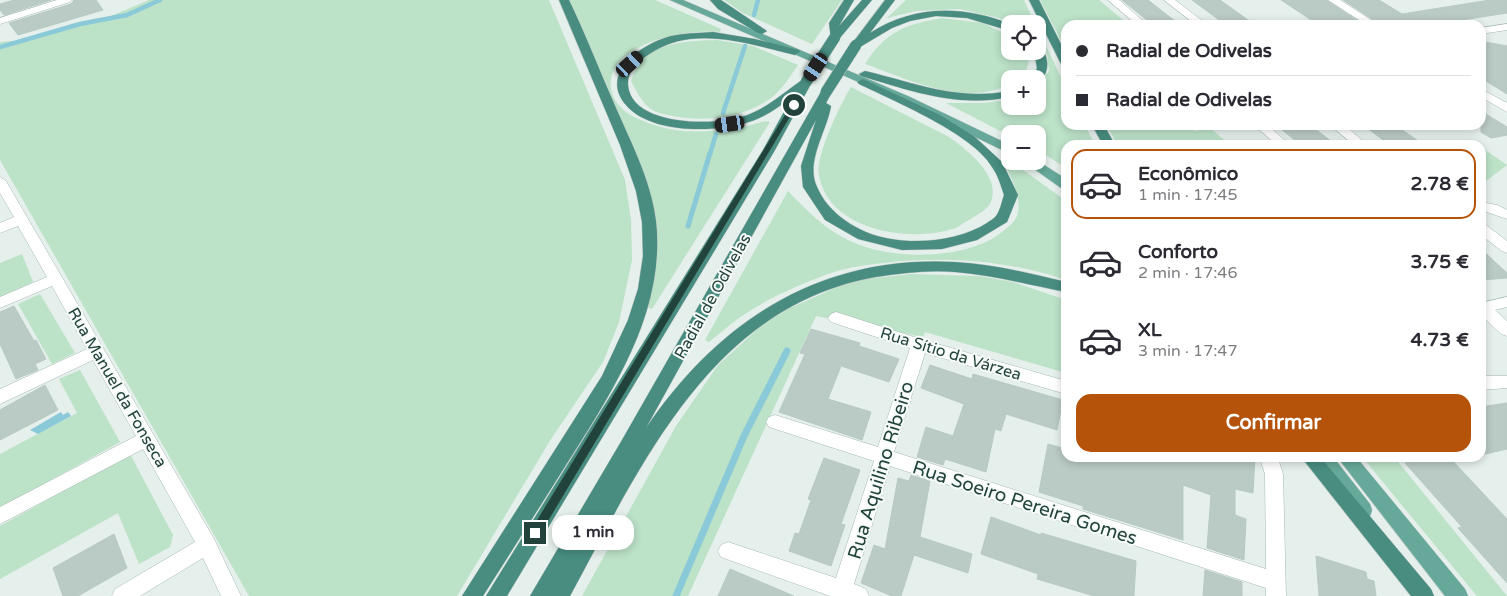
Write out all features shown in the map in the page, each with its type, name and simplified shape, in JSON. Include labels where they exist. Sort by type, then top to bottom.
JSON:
[{"type":"highway","points":[[472,596],[608,382],[636,322],[646,279],[649,257],[649,225],[639,183],[628,150],[564,0]]},
{"type":"highway","points":[[715,0],[722,7],[762,31]]},
{"type":"highway","points":[[835,37],[834,23],[849,0]]},
{"type":"highway","name":"Radial de Odivelas","points":[[496,596],[739,198],[806,82],[835,37],[867,0]]},
{"type":"highway","name":"Radial de Odivelas","points":[[540,596],[671,370],[826,92],[871,23],[890,0]]},
{"type":"highway","points":[[1034,0],[1061,54]]},
{"type":"highway","points":[[856,46],[891,24],[924,14],[968,15],[1001,24]]},
{"type":"highway","points":[[795,52],[732,37],[704,36],[676,39],[655,46],[630,64],[622,79],[622,88],[630,101],[647,115],[672,123],[708,126],[730,124],[756,116],[806,82]]},
{"type":"highway","points":[[826,92],[824,116],[812,145],[808,174],[815,197],[834,219],[865,236],[905,246],[945,245],[964,241],[994,226],[1005,215],[1011,203],[1011,192],[1006,177],[998,165],[981,148],[864,78]]},
{"type":"highway","points":[[864,78],[955,97],[988,98],[1001,96]]},
{"type":"highway","points":[[559,596],[636,462],[675,401],[718,351],[738,333],[784,302],[804,292],[846,278],[889,269],[914,267],[947,266],[987,269],[1061,286]]},
{"type":"highway","points":[[1314,462],[1424,596]]},
{"type":"main road","points":[[675,0],[795,52],[976,123],[1001,136]]},
{"type":"main road","points":[[690,0],[864,78],[1001,145]]},
{"type":"main road","points":[[1046,161],[1061,171]]},
{"type":"main road","points":[[1043,170],[1061,182]]},
{"type":"main road","points":[[1327,462],[1428,596]]},
{"type":"main road","points":[[1350,462],[1458,596]]},
{"type":"street","points":[[0,20],[67,0]]},
{"type":"street","points":[[1113,0],[1137,20]]},
{"type":"street","points":[[1169,0],[1196,20]]},
{"type":"street","points":[[1333,0],[1366,20]]},
{"type":"street","points":[[1486,30],[1507,27]]},
{"type":"street","points":[[1486,95],[1507,108]]},
{"type":"street","points":[[1266,130],[1278,140]]},
{"type":"street","points":[[1342,130],[1356,140]]},
{"type":"street","name":"Rua Manuel da Fonseca","points":[[0,181],[207,545],[231,596]]},
{"type":"street","points":[[1486,207],[1504,210]]},
{"type":"street","points":[[0,228],[22,219]]},
{"type":"street","points":[[1486,229],[1496,232],[1507,232]]},
{"type":"street","points":[[1486,231],[1507,248]]},
{"type":"street","points":[[0,303],[56,279]]},
{"type":"street","points":[[1486,307],[1507,302]]},
{"type":"street","points":[[1486,311],[1507,330]]},
{"type":"street","name":"Rua Sítio da Várzea","points":[[836,318],[1061,386]]},
{"type":"street","name":"Rua Aquilino Ribeiro","points":[[847,594],[885,457],[920,344]]},
{"type":"street","points":[[0,397],[97,351]]},
{"type":"street","points":[[1486,384],[1507,382]]},
{"type":"street","name":"Rua Soeiro Pereira Gomes","points":[[775,422],[885,457],[1276,589]]},
{"type":"street","points":[[0,516],[147,439]]},
{"type":"street","points":[[1270,462],[1274,474],[1276,589]]},
{"type":"street","points":[[122,596],[207,545]]},
{"type":"street","points":[[728,551],[847,594]]},
{"type":"green space","points":[[149,0],[549,0],[625,180],[631,220],[632,260],[619,322],[603,362],[551,439],[457,596],[249,596],[0,160],[0,42],[23,40],[88,20],[111,16]]},
{"type":"green space","points":[[566,0],[655,0],[721,29],[720,32],[706,31],[670,36],[634,50],[621,60],[613,73],[611,89],[615,100],[630,115],[654,125],[690,131],[715,131],[770,122],[652,309],[647,307],[654,262],[654,216]]},
{"type":"green space","points":[[724,0],[842,0],[812,44],[743,13]]},
{"type":"green space","points":[[906,0],[1024,0],[1031,15],[1001,15],[1001,19],[960,9],[916,11],[887,18]]},
{"type":"green space","points":[[1040,0],[1099,0],[1123,20],[1061,20],[1061,40]]},
{"type":"green space","points":[[942,18],[983,23],[1001,32],[1001,60],[1028,60],[1026,70],[1001,70],[1001,88],[993,91],[974,93],[937,89],[865,64],[880,44],[889,37],[918,23]]},
{"type":"green space","points":[[717,40],[753,46],[798,65],[783,87],[771,98],[760,105],[735,115],[694,119],[656,112],[643,101],[631,81],[637,67],[647,56],[665,46]]},
{"type":"green space","points":[[1046,46],[1061,77],[1061,130],[1088,130],[1092,140],[1061,140],[1061,165],[1046,155],[1046,125],[1001,125],[1001,131],[946,103],[984,103],[1001,100],[1001,115],[1046,115],[1046,74],[1049,71]]},
{"type":"green space","points":[[851,87],[949,137],[965,149],[988,175],[992,184],[993,194],[990,204],[983,211],[958,227],[934,233],[914,234],[893,233],[872,228],[853,220],[837,209],[825,194],[819,175],[819,166],[830,130]]},
{"type":"green space","points":[[1109,130],[1212,130],[1224,140],[1115,140]]},
{"type":"green space","points":[[1486,150],[1507,165],[1486,181]]},
{"type":"green space","points":[[1007,170],[1023,170],[1061,197],[1061,278],[1021,268],[975,261],[929,260],[858,266],[823,276],[776,296],[740,317],[709,342],[705,340],[788,191],[804,208],[839,235],[876,250],[913,255],[953,252],[971,248],[988,241],[1002,232],[1011,225],[1017,216],[1019,204]]},
{"type":"green space","points":[[22,254],[33,282],[0,297],[0,263]]},
{"type":"green space","points":[[911,274],[979,276],[1013,282],[1061,298],[1061,372],[925,332],[923,337],[816,316],[688,596],[582,596],[676,426],[718,365],[762,325],[790,308],[835,288],[865,279]]},
{"type":"green space","points":[[40,294],[75,353],[52,364],[18,304]]},
{"type":"green space","points":[[80,370],[120,442],[0,508],[0,454],[77,413],[59,379]]},
{"type":"green space","points":[[130,454],[173,535],[170,547],[139,564],[118,513],[0,579],[0,526]]},
{"type":"green space","points":[[1366,462],[1398,462],[1507,596],[1477,596]]},
{"type":"water","points":[[61,412],[63,415],[68,412],[71,416],[38,434],[30,430]]},
{"type":"building","points":[[14,0],[51,0],[4,15],[0,10],[0,4]]},
{"type":"building","points":[[74,0],[96,0],[103,10],[18,35],[9,23],[71,4]]},
{"type":"building","points":[[1122,0],[1148,0],[1174,20],[1147,20]]},
{"type":"building","points":[[1192,0],[1220,0],[1248,20],[1219,20]]},
{"type":"building","points":[[1281,0],[1326,0],[1356,20],[1311,20]]},
{"type":"building","points":[[1343,0],[1379,0],[1402,14],[1490,0],[1507,0],[1507,13],[1462,20],[1373,20]]},
{"type":"building","points":[[1486,42],[1507,46],[1507,94],[1486,81]]},
{"type":"building","points":[[1486,114],[1507,127],[1507,135],[1491,138],[1481,132],[1481,130],[1486,130]]},
{"type":"building","points":[[1282,130],[1316,130],[1330,140],[1295,140]]},
{"type":"building","points":[[1370,130],[1402,130],[1417,140],[1383,140]]},
{"type":"building","points":[[1486,254],[1507,273],[1507,278],[1486,280]]},
{"type":"building","points":[[14,306],[46,359],[35,364],[38,370],[16,379],[0,344],[0,312]]},
{"type":"building","points":[[811,329],[860,343],[859,346],[899,359],[889,382],[841,366],[828,399],[871,412],[862,440],[779,412],[805,354],[800,353]]},
{"type":"building","points":[[930,365],[972,379],[973,374],[1061,399],[1057,430],[1006,414],[1001,431],[995,429],[986,472],[945,459],[943,465],[917,457],[926,427],[953,436],[964,404],[921,388]]},
{"type":"building","points":[[45,385],[58,410],[0,440],[0,410]]},
{"type":"building","points":[[1507,403],[1507,449],[1486,454],[1486,406]]},
{"type":"building","points":[[1048,444],[1061,448],[1061,462],[1255,462],[1253,493],[1235,489],[1235,515],[1246,519],[1244,560],[1207,548],[1211,495],[1183,485],[1183,540],[1083,509],[1083,506],[1039,492]]},
{"type":"building","points":[[824,458],[860,470],[841,524],[845,525],[831,566],[789,551],[795,533],[799,534],[811,500],[808,499]]},
{"type":"building","points":[[1454,462],[1507,519],[1507,583],[1458,528],[1462,527],[1405,463]]},
{"type":"building","points":[[911,475],[930,481],[920,537],[972,554],[968,573],[914,555],[901,596],[892,596],[861,583],[874,545],[885,549],[898,478],[909,481]]},
{"type":"building","points":[[991,517],[1041,535],[1041,533],[1136,561],[1134,596],[1094,596],[1037,579],[1038,574],[981,554]]},
{"type":"building","points":[[114,534],[127,568],[78,596],[63,596],[53,568]]},
{"type":"building","points":[[1316,556],[1366,572],[1367,579],[1374,581],[1376,596],[1319,596]]},
{"type":"building","points":[[730,569],[794,596],[718,596]]},
{"type":"building","points":[[1205,570],[1242,582],[1242,596],[1203,596]]},
{"type":"waterway","points":[[0,47],[80,24],[127,15],[160,0]]},
{"type":"waterway","points":[[754,15],[758,0]]},
{"type":"waterway","points":[[723,113],[745,46]]},
{"type":"waterway","points":[[710,154],[716,134]]},
{"type":"waterway","points":[[688,226],[710,153]]},
{"type":"waterway","points":[[676,596],[744,436],[787,351]]},
{"type":"route","points":[[535,533],[794,105]]}]
